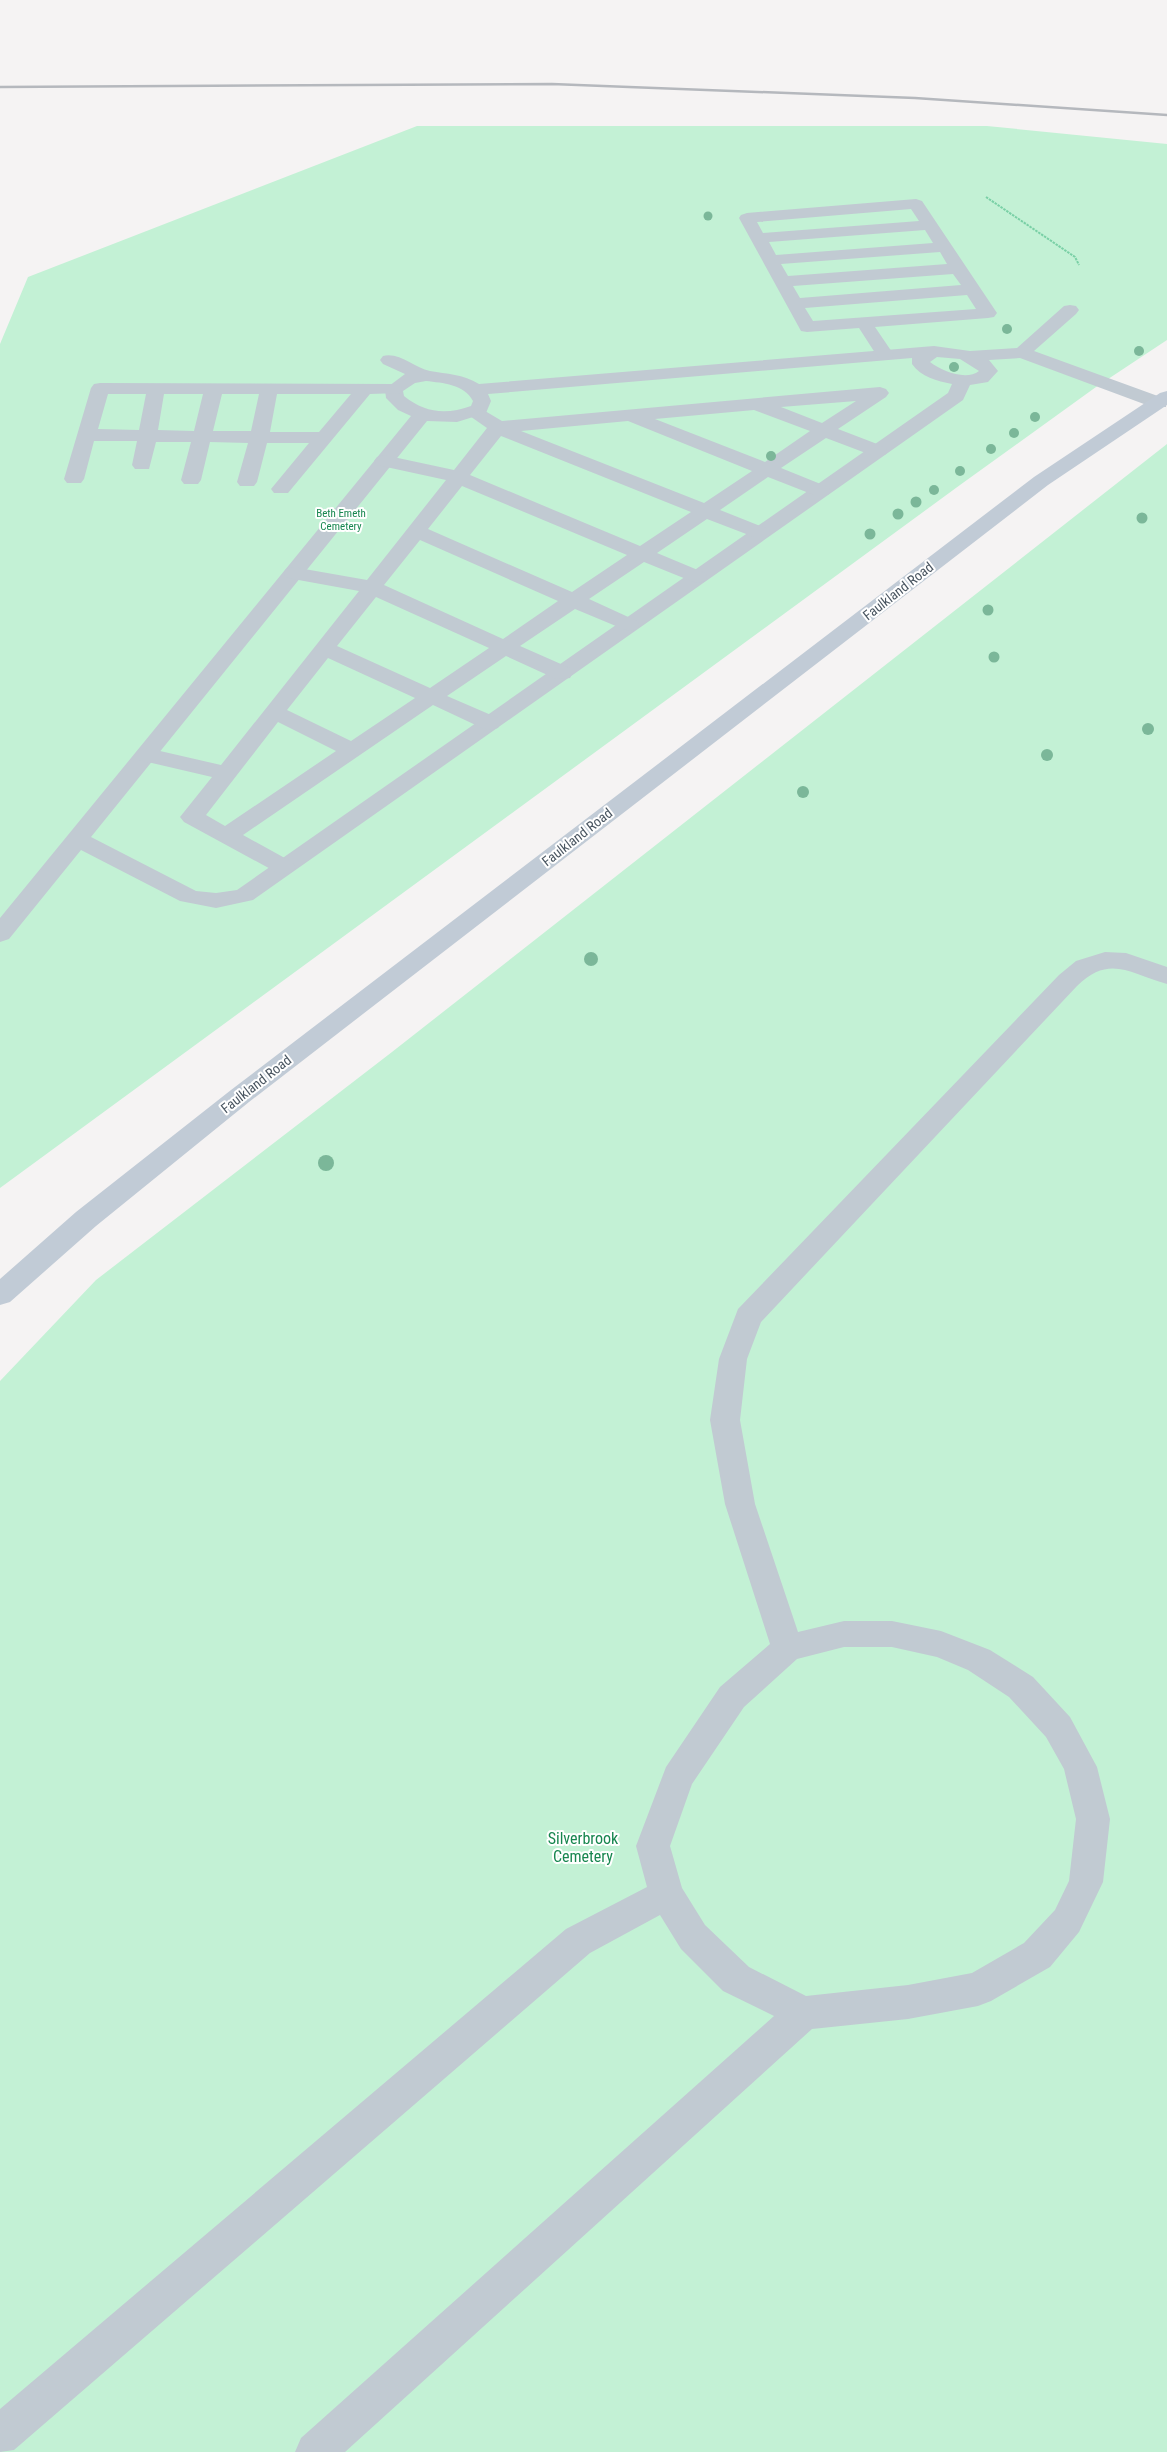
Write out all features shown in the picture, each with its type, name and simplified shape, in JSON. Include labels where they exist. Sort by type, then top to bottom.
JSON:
[{"type":"main road","name":"Faulkland Road","points":[[0,1295],[86,1219],[296,1053],[1041,481],[1163,400]]},
{"type":"street","points":[[916,204],[930,225],[974,289],[988,313],[807,327],[747,218],[916,204]]},
{"type":"street","points":[[832,211],[899,320]]},
{"type":"street","points":[[758,238],[930,225]]},
{"type":"street","points":[[771,260],[945,247]]},
{"type":"street","points":[[783,282],[960,268]]},
{"type":"street","points":[[795,304],[974,289]]},
{"type":"street","points":[[1022,353],[1070,310]]},
{"type":"street","points":[[864,323],[885,355]]},
{"type":"street","points":[[475,390],[934,351],[953,352],[970,356],[982,362],[989,371],[982,378],[962,381],[932,373],[921,364],[921,358],[934,351]]},
{"type":"street","points":[[970,356],[1022,353],[1163,400]]},
{"type":"street","points":[[389,360],[426,376]]},
{"type":"street","points":[[74,478],[100,388],[394,390],[410,378],[426,376],[455,380],[475,390],[482,401],[479,409],[457,418],[422,415],[404,407],[395,398],[394,390]]},
{"type":"street","points":[[78,839],[188,896],[205,902],[224,901],[245,895],[956,396],[962,381]]},
{"type":"street","points":[[142,465],[156,388]]},
{"type":"street","points":[[190,480],[214,388]]},
{"type":"street","points":[[247,482],[259,438],[268,389]]},
{"type":"street","points":[[281,489],[365,389]]},
{"type":"street","points":[[227,835],[880,393],[498,426],[192,816],[284,868]]},
{"type":"street","points":[[755,404],[878,450]]},
{"type":"street","points":[[472,412],[498,426],[761,533]]},
{"type":"street","points":[[0,934],[422,415]]},
{"type":"street","points":[[628,415],[821,491]]},
{"type":"street","points":[[86,435],[324,438]]},
{"type":"street","points":[[384,461],[458,478],[698,577]]},
{"type":"street","points":[[416,531],[630,624]]},
{"type":"street","points":[[293,574],[371,587],[562,673]]},
{"type":"street","points":[[324,648],[490,724]]},
{"type":"street","points":[[274,712],[352,750]]},
{"type":"street","points":[[147,755],[226,773]]},
{"type":"street","points":[[787,1648],[740,1504],[725,1420],[733,1359],[748,1316],[1053,996],[1084,967],[1105,959],[1133,962],[1167,976]]},
{"type":"street","points":[[844,1634],[892,1634],[941,1644],[978,1660],[1021,1688],[1058,1727],[1080,1768],[1093,1819],[1086,1882],[1068,1921],[1037,1955],[978,1988],[908,2002],[804,2013],[736,1979],[693,1937],[666,1894],[653,1846],[678,1776],[732,1698],[787,1648],[844,1634]]},
{"type":"street","points":[[0,2436],[578,1941],[666,1894]]},
{"type":"street","points":[[315,2452],[804,2013]]},
{"type":"path","points":[[986,197],[1075,257],[1083,274],[1083,285],[1070,310]]},
{"type":"green space","name":"Beth Emeth Cemetery","points":[[417,126],[987,126],[1167,144],[1167,340],[1096,387],[960,485],[0,1188],[0,344],[28,277]]},
{"type":"green space","name":"Silverbrook Cemetery","points":[[1167,444],[1167,2452],[0,2452],[0,1381],[96,1280],[392,1052]]},
{"type":"railway","points":[[0,87],[552,84],[915,98],[1167,115]]}]
